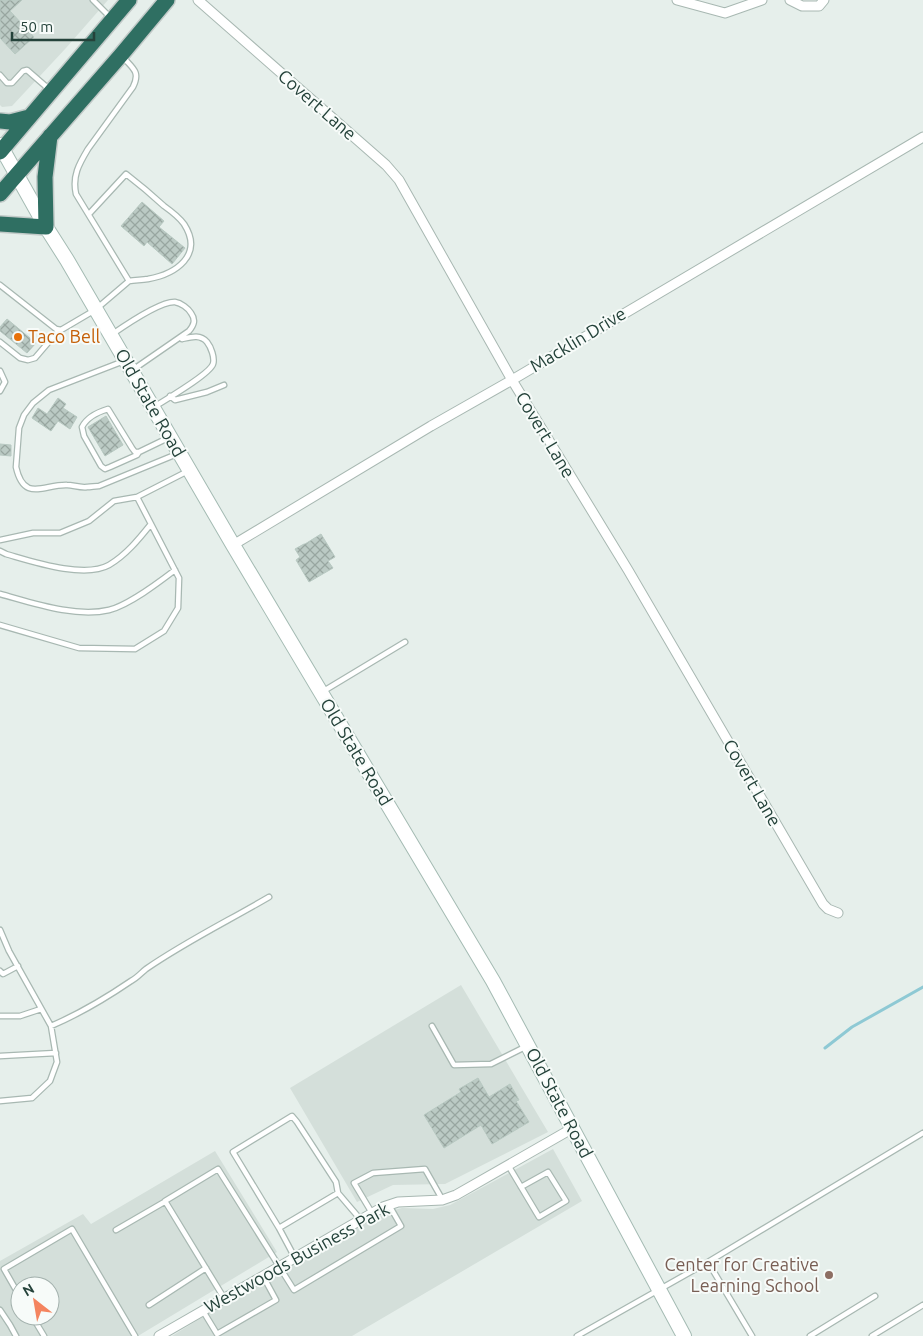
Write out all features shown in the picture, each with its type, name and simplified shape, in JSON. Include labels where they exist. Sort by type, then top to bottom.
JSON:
[{"type":"highway","points":[[1,149],[128,0]]},
{"type":"highway","points":[[0,194],[167,0]]},
{"type":"highway","points":[[0,121],[10,122],[29,117]]},
{"type":"highway","points":[[0,224],[46,227],[45,177],[50,136]]},
{"type":"street","name":"Covert Lane","points":[[198,0],[386,165],[399,180],[512,380],[628,570],[823,904],[828,909],[838,913]]},
{"type":"street","points":[[677,0],[725,13],[762,0]]},
{"type":"street","points":[[790,0],[802,6],[819,6],[824,0]]},
{"type":"street","name":"Macklin Drive","points":[[233,545],[431,426],[923,137]]},
{"type":"street","name":"Old State Road","points":[[1,149],[233,545],[493,981],[684,1336]]},
{"type":"street","name":"Westwoods Business Park","points":[[159,1336],[383,1206],[398,1202],[442,1200],[456,1195],[573,1128]]},
{"type":"lane","points":[[93,0],[112,19]]},
{"type":"lane","points":[[121,55],[136,72],[137,80],[82,158],[74,179],[76,194],[128,281]]},
{"type":"lane","points":[[0,74],[8,83],[12,83],[23,71],[27,70],[51,91]]},
{"type":"lane","points":[[0,342],[20,358],[28,360],[35,358],[59,330],[95,310],[128,281],[149,279],[164,274],[180,266],[191,251],[191,244],[184,224],[176,215],[126,174],[89,214]]},
{"type":"lane","points":[[0,285],[59,330]]},
{"type":"lane","points":[[110,336],[135,319],[172,302],[177,302],[191,312],[194,321],[190,331],[176,341],[128,366],[49,390],[33,403],[24,415],[19,428],[16,467],[22,481],[28,488],[34,490],[66,485],[86,488],[98,486],[180,453]]},
{"type":"lane","points":[[153,408],[209,370],[213,364],[214,358],[209,345],[202,338],[190,337],[176,341]]},
{"type":"lane","points":[[0,371],[5,382],[0,391]]},
{"type":"lane","points":[[170,396],[175,400],[186,398],[224,385]]},
{"type":"lane","points":[[139,452],[135,452],[132,448],[108,409],[88,419],[82,427],[84,436],[104,469],[137,455],[139,452],[170,437]]},
{"type":"lane","points":[[0,540],[33,533],[60,533],[89,521],[114,501],[137,497],[189,470]]},
{"type":"lane","points":[[0,625],[79,648],[135,649],[164,631],[178,608],[179,578],[137,497]]},
{"type":"lane","points":[[0,551],[46,566],[87,570],[108,565],[134,544],[151,524]]},
{"type":"lane","points":[[0,594],[70,612],[87,613],[110,610],[134,598],[174,570]]},
{"type":"lane","points":[[321,692],[404,642]]},
{"type":"lane","points":[[51,1026],[134,980],[176,951],[269,897]]},
{"type":"lane","points":[[0,930],[51,1026],[57,1062],[50,1082],[32,1098],[0,1101]]},
{"type":"lane","points":[[0,970],[3,974],[18,966]]},
{"type":"lane","points":[[0,1016],[20,1016],[41,1009]]},
{"type":"lane","points":[[432,1026],[454,1065],[491,1064],[528,1046]]},
{"type":"lane","points":[[0,1056],[56,1053]]},
{"type":"lane","points":[[294,1258],[279,1228],[233,1152],[292,1116],[336,1182],[338,1193],[361,1220]]},
{"type":"lane","points":[[577,1336],[708,1262],[923,1133]]},
{"type":"lane","points":[[508,1165],[539,1218],[566,1201],[548,1172],[521,1187]]},
{"type":"lane","points":[[116,1230],[218,1169],[294,1290],[401,1226],[389,1205]]},
{"type":"lane","points":[[372,1213],[354,1183],[373,1174],[425,1169],[442,1200]]},
{"type":"lane","points":[[279,1228],[338,1193]]},
{"type":"lane","points":[[166,1201],[224,1298]]},
{"type":"lane","points":[[10,1280],[4,1269],[72,1229],[135,1336]]},
{"type":"lane","points":[[708,1262],[752,1336]]},
{"type":"lane","points":[[149,1305],[206,1268]]},
{"type":"lane","points":[[203,1311],[217,1334],[276,1300],[263,1276]]},
{"type":"lane","points":[[810,1336],[875,1296]]},
{"type":"lane","points":[[872,1336],[923,1305]]},
{"type":"lane","points":[[0,1310],[16,1336]]},
{"type":"shaded area","points":[[0,0],[108,0],[12,106],[2,107],[0,105]]},
{"type":"shaded area","points":[[461,985],[548,1132],[445,1184],[393,1185],[357,1202],[290,1088]]},
{"type":"shaded area","points":[[553,1149],[582,1201],[352,1336],[172,1336],[378,1214],[402,1208],[433,1209],[450,1205]]},
{"type":"shaded area","points":[[215,1151],[277,1252],[138,1336],[0,1336],[0,1261],[83,1214],[91,1224]]},
{"type":"building","points":[[0,0],[22,0],[10,11],[34,37],[15,54],[0,38]]},
{"type":"building","points":[[142,202],[164,221],[159,227],[185,248],[172,264],[147,242],[144,246],[121,226]]},
{"type":"building","name":"Taco Bell","points":[[7,319],[36,343],[27,353],[0,331],[0,327]]},
{"type":"building","points":[[58,398],[66,404],[63,408],[77,417],[70,429],[58,421],[51,431],[32,418],[38,408],[47,414]]},
{"type":"building","points":[[106,416],[123,445],[105,456],[88,427]]},
{"type":"building","points":[[0,444],[11,445],[11,456],[0,455]]},
{"type":"building","points":[[321,534],[335,557],[328,561],[333,568],[309,582],[296,560],[300,557],[295,549]]},
{"type":"building","points":[[478,1078],[489,1097],[510,1084],[519,1100],[516,1101],[529,1122],[492,1144],[481,1125],[444,1148],[424,1115],[461,1092],[459,1089]]},
{"type":"waterway","points":[[825,1048],[852,1027],[923,987]]},
{"type":"place","name":"Taco Bell","points":[[18,337]]},
{"type":"place","name":"Center for Creative Learning School","points":[[829,1275]]}]
